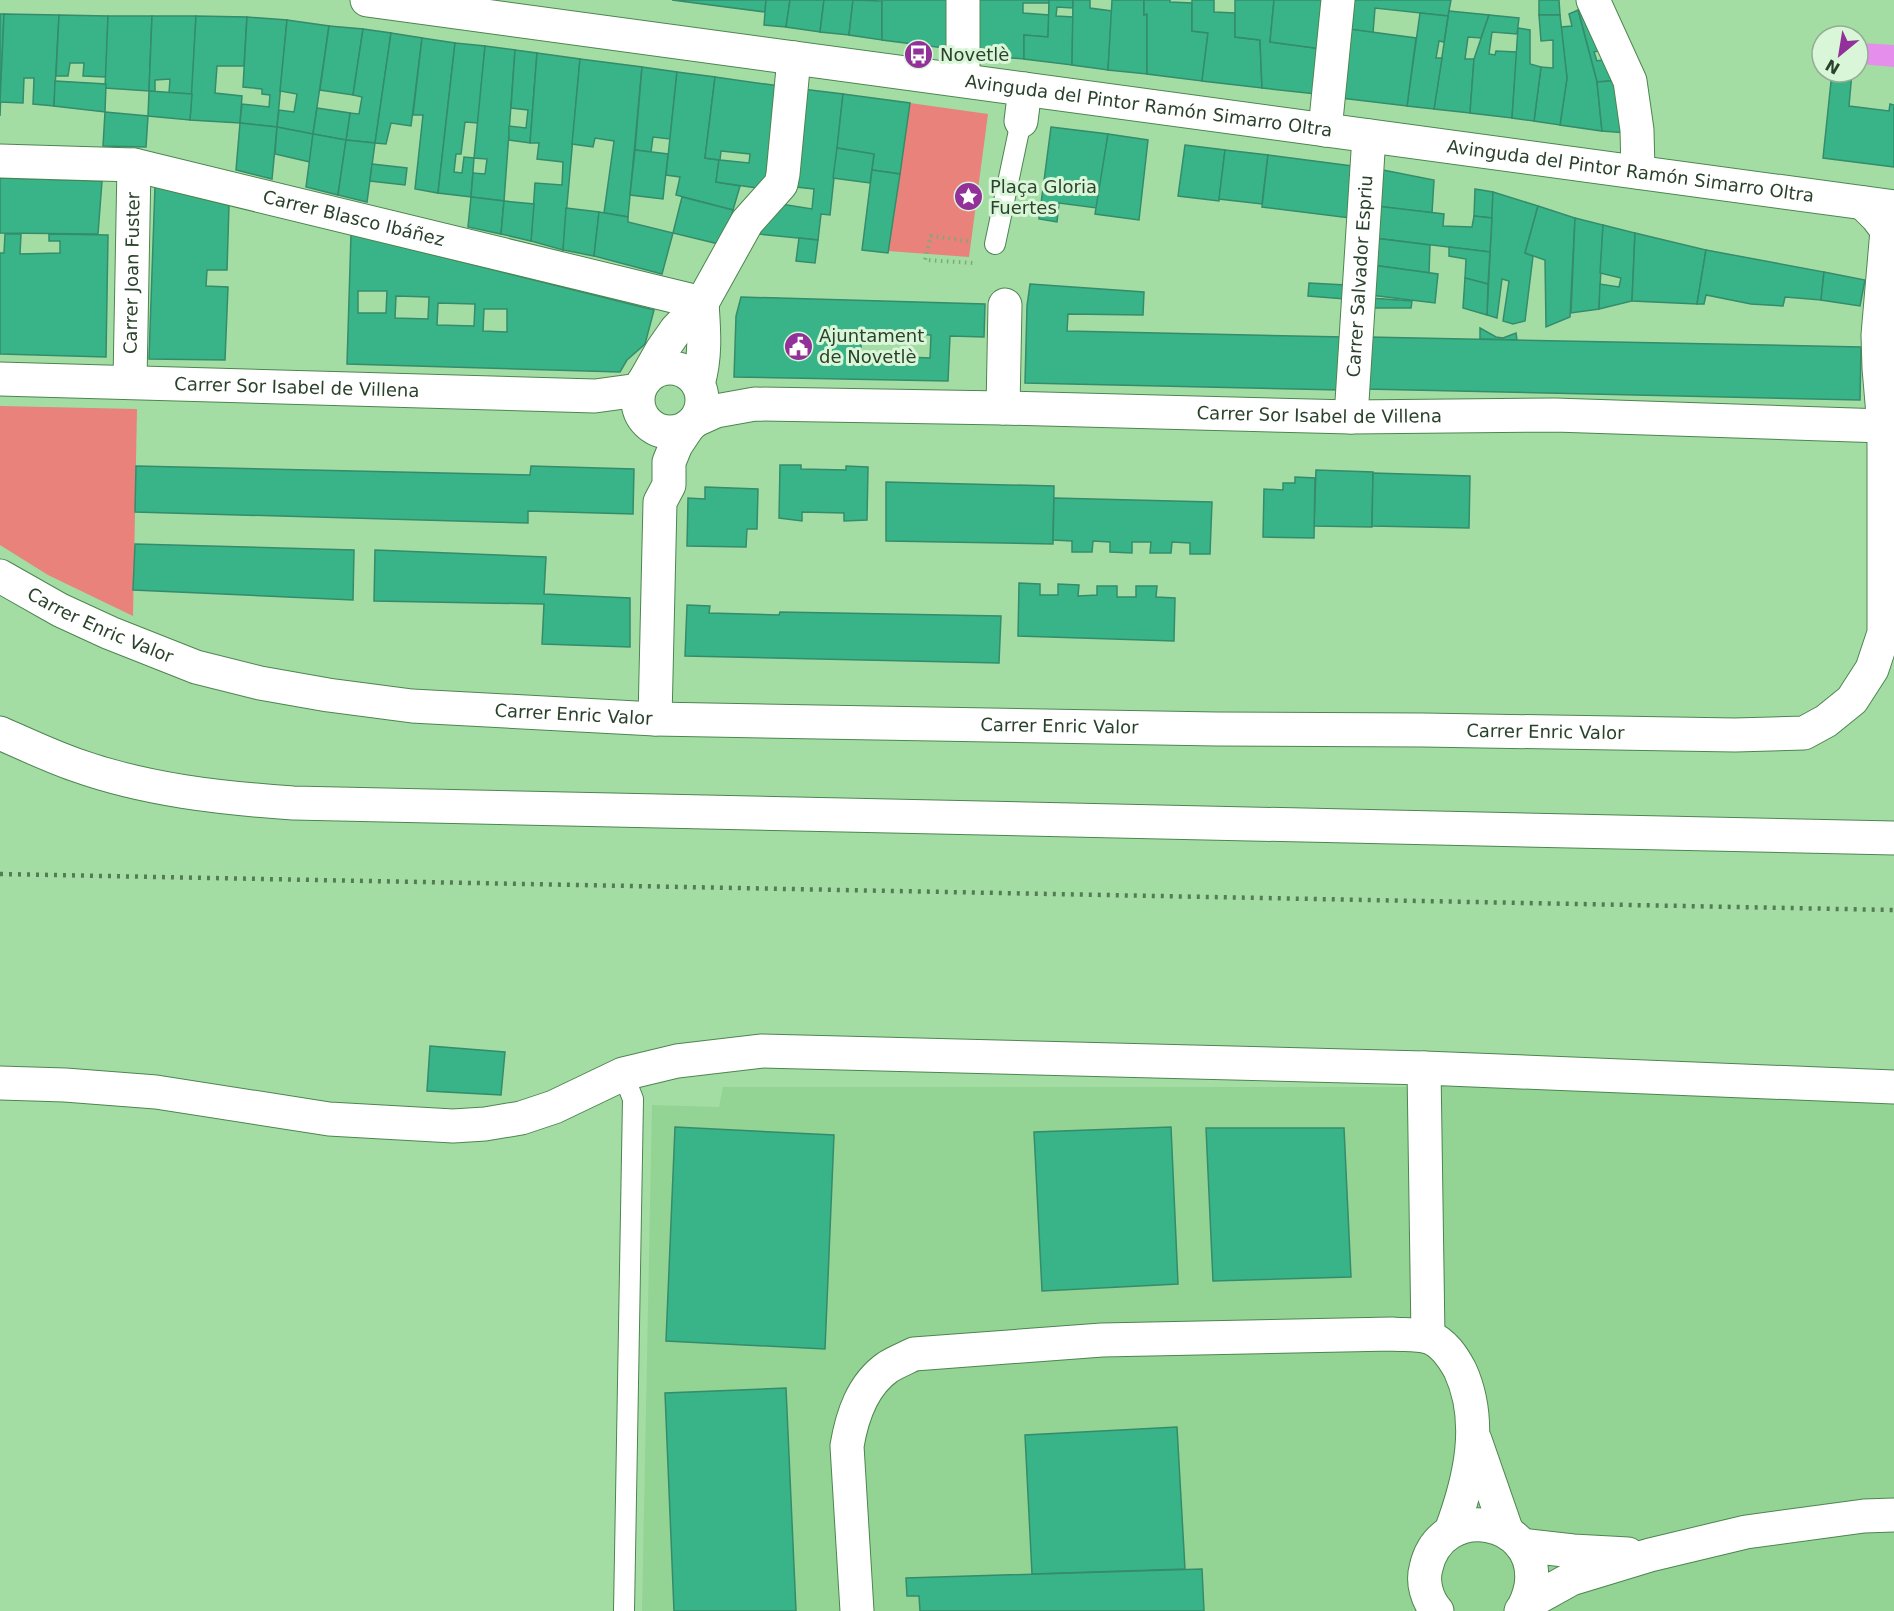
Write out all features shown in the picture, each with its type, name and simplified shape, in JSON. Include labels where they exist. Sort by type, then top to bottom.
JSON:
[{"type":"street","name":"Avinguda del Pintor Ramón Simarro Oltra","points":[[367,0],[1878,205]]},
{"type":"street","points":[[963,0],[963,80]]},
{"type":"street","points":[[1325,130],[1338,0]]},
{"type":"street","points":[[1593,0],[1630,81],[1638,172]]},
{"type":"street","points":[[660,502],[651,484],[654,439],[645,403],[662,350],[676,330],[702,303],[747,222],[781,184],[794,58]]},
{"type":"street","points":[[1021,121],[1025,89]]},
{"type":"street","name":"Carrer Salvador Espriu","points":[[1351,417],[1369,136]]},
{"type":"street","name":"Carrer Blasco Ibáñez","points":[[0,161],[134,165],[702,303]]},
{"type":"street","name":"Carrer Joan Fuster","points":[[130,381],[134,165]]},
{"type":"street","name":"Carrer Enric Valor","points":[[0,576],[60,610],[162,655],[229,676],[328,695],[412,706],[655,719],[1216,729],[1412,729],[1735,735],[1804,733],[1826,721],[1852,700],[1872,669],[1884,633],[1884,426],[1878,335],[1887,230],[1877,217],[1878,205]]},
{"type":"street","points":[[655,719],[660,502],[669,485],[669,462],[676,445],[692,424],[702,404],[699,386],[704,364],[705,344],[702,303]]},
{"type":"street","points":[[1003,408],[1005,305]]},
{"type":"street","name":"Carrer Sor Isabel de Villena","points":[[0,379],[595,396],[624,403],[637,411],[645,403],[653,373],[663,369],[674,369],[685,372],[699,386],[755,404]]},
{"type":"street","name":"Carrer Enric Valor","points":[[1884,426],[1894,393]]},
{"type":"street","name":"Carrer Sor Isabel de Villena","points":[[645,403],[659,430],[669,433],[679,431],[716,411],[755,404],[1351,417],[1555,415],[1884,426]]},
{"type":"street","points":[[0,733],[77,765],[119,777],[231,799],[293,803],[1894,838]]},
{"type":"street","points":[[0,1083],[156,1092],[329,1119],[453,1126],[521,1118],[554,1107],[623,1074],[677,1060],[762,1051],[1424,1068],[1894,1087]]},
{"type":"street","points":[[1424,1068],[1428,1337]]},
{"type":"street","points":[[857,1611],[847,1446],[850,1429],[860,1400],[870,1385],[889,1366],[914,1354],[1102,1340],[1392,1334],[1428,1337],[1444,1346],[1456,1362],[1466,1384],[1472,1406],[1474,1435],[1464,1496],[1451,1531]]},
{"type":"street","points":[[1474,1435],[1514,1538],[1530,1561],[1532,1576],[1523,1608]]},
{"type":"street","points":[[1523,1608],[1571,1579],[1650,1555],[1746,1532],[1864,1516],[1894,1515]]},
{"type":"street","points":[[1437,1611],[1426,1592],[1427,1560],[1436,1544],[1451,1531],[1468,1525],[1490,1525],[1514,1538],[1573,1551],[1650,1555]]},
{"type":"lane","points":[[995,244],[1021,121]]},
{"type":"lane","points":[[623,1074],[633,1099],[624,1611]]},
{"type":"path","points":[[978,264],[925,260],[931,236],[995,244]]},
{"type":"shaded area","points":[[1870,44],[1894,45],[1894,67],[1870,65]]},
{"type":"shaded area","points":[[910,103],[988,114],[969,257],[888,251]]},
{"type":"shaded area","points":[[0,406],[137,409],[133,616],[48,575],[0,545]]},
{"type":"shaded area","points":[[723,1087],[1894,1087],[1894,1611],[642,1611],[652,1105],[719,1107]]},
{"type":"building","points":[[672,0],[766,0],[765,12]]},
{"type":"building","points":[[766,0],[790,0],[786,27],[764,25]]},
{"type":"building","points":[[790,0],[824,0],[820,32],[786,27]]},
{"type":"building","points":[[824,0],[853,0],[849,35],[820,32]]},
{"type":"building","points":[[853,0],[882,1],[882,40],[849,35]]},
{"type":"building","points":[[882,0],[953,0],[952,49],[882,40]]},
{"type":"building","points":[[974,0],[1049,0],[1049,3],[1023,3],[1023,13],[1049,15],[1048,37],[1024,35],[1024,59],[977,55]]},
{"type":"building","points":[[1049,0],[1073,0],[1073,8],[1057,7],[1056,16],[1073,17],[1072,65],[1024,59],[1024,35],[1048,37]]},
{"type":"building","points":[[1073,0],[1090,0],[1090,8],[1112,11],[1108,70],[1072,65]]},
{"type":"building","points":[[1112,0],[1144,0],[1144,15],[1147,14],[1147,74],[1108,70]]},
{"type":"building","points":[[1144,0],[1192,3],[1192,31],[1208,33],[1202,81],[1147,74],[1147,14],[1144,15]]},
{"type":"building","points":[[1192,0],[1214,0],[1214,12],[1235,13],[1235,37],[1260,40],[1262,88],[1202,81],[1208,33],[1192,31]]},
{"type":"building","points":[[1235,0],[1274,0],[1270,42],[1322,49],[1316,94],[1262,88],[1260,40],[1235,37]]},
{"type":"building","points":[[1274,0],[1326,0],[1322,49],[1270,42]]},
{"type":"building","points":[[1352,0],[1451,0],[1448,16],[1375,8],[1373,33],[1349,29]]},
{"type":"building","points":[[1539,0],[1559,0],[1560,15],[1539,15]]},
{"type":"building","points":[[1584,8],[1606,49],[1594,52],[1597,61],[1611,58],[1623,80],[1597,82],[1578,10]]},
{"type":"building","points":[[1578,10],[1597,82],[1602,131],[1560,125],[1567,78],[1561,27],[1572,26],[1569,14]]},
{"type":"building","points":[[1449,11],[1489,15],[1481,38],[1468,37],[1465,59],[1474,59],[1470,113],[1434,109]]},
{"type":"building","points":[[1420,13],[1448,16],[1444,42],[1439,41],[1436,58],[1442,58],[1434,109],[1407,106]]},
{"type":"building","points":[[0,14],[4,14],[0,116]]},
{"type":"building","points":[[4,14],[59,15],[54,106],[33,104],[34,78],[24,78],[23,103],[0,102]]},
{"type":"building","points":[[59,15],[108,16],[106,77],[83,76],[84,63],[70,63],[68,76],[56,76]]},
{"type":"building","points":[[1489,15],[1519,18],[1517,34],[1492,32],[1489,54],[1495,55],[1496,51],[1517,52],[1512,118],[1470,113],[1474,59]]},
{"type":"building","points":[[1539,15],[1560,15],[1567,78],[1560,125],[1534,121],[1541,67],[1553,68],[1553,40],[1541,41]]},
{"type":"building","points":[[108,16],[152,16],[149,91],[105,88]]},
{"type":"building","points":[[152,16],[196,16],[192,94],[169,93],[170,79],[155,80],[155,92],[149,91]]},
{"type":"building","points":[[196,16],[247,17],[244,66],[217,66],[215,93],[242,96],[240,123],[190,120]]},
{"type":"building","points":[[247,17],[287,20],[277,127],[240,123],[242,104],[269,107],[270,95],[262,94],[262,89],[243,87]]},
{"type":"building","points":[[287,20],[329,26],[313,134],[277,127],[279,110],[294,112],[297,94],[280,91]]},
{"type":"building","points":[[329,26],[363,29],[353,95],[320,90]]},
{"type":"building","points":[[1518,28],[1530,30],[1530,64],[1541,67],[1534,121],[1512,118]]},
{"type":"building","points":[[363,29],[391,33],[375,143],[346,140],[350,113],[359,114],[362,97],[353,95]]},
{"type":"building","points":[[1349,29],[1416,38],[1407,106],[1341,98]]},
{"type":"building","points":[[391,33],[422,38],[411,126],[391,123],[386,144],[375,143]]},
{"type":"building","points":[[422,38],[455,43],[438,193],[415,189],[423,115],[413,115]]},
{"type":"building","points":[[455,43],[485,46],[478,123],[465,122],[461,154],[456,154],[454,172],[462,173],[464,157],[474,158],[471,197],[438,193]]},
{"type":"building","points":[[485,46],[515,50],[504,201],[471,197],[473,173],[485,174],[487,159],[474,158]]},
{"type":"building","points":[[515,50],[537,53],[530,143],[509,140],[509,126],[526,128],[528,110],[511,108]]},
{"type":"building","points":[[537,53],[580,59],[563,250],[531,241],[535,183],[562,185],[563,162],[537,159],[539,143],[530,143]]},
{"type":"building","points":[[580,59],[642,67],[628,217],[604,213],[614,141],[595,138],[593,147],[572,144]]},
{"type":"building","points":[[642,67],[677,72],[670,139],[653,137],[651,152],[635,150]]},
{"type":"building","points":[[677,72],[715,77],[705,158],[719,160],[716,182],[740,186],[733,210],[676,195],[680,177],[666,175]]},
{"type":"building","points":[[715,77],[779,86],[769,185],[764,189],[716,182],[719,160],[705,158]],"holes":[[[721,151],[750,154],[749,163],[720,160]]]},
{"type":"building","points":[[1623,80],[1627,133],[1602,131],[1597,82]]},
{"type":"building","points":[[55,81],[106,84],[105,112],[54,106]]},
{"type":"building","points":[[1831,84],[1851,84],[1849,106],[1889,111],[1890,104],[1894,105],[1894,167],[1823,158]]},
{"type":"building","points":[[802,89],[843,94],[830,215],[821,214],[818,240],[758,234],[781,204],[812,209],[814,189],[796,187]]},
{"type":"building","points":[[149,91],[192,94],[190,120],[148,116]]},
{"type":"building","points":[[843,94],[910,103],[900,174],[872,170],[874,154],[837,148]]},
{"type":"building","points":[[317,108],[350,113],[346,140],[313,134]]},
{"type":"building","points":[[105,112],[148,116],[146,147],[103,146]]},
{"type":"building","points":[[240,123],[277,127],[272,179],[236,170]]},
{"type":"building","points":[[277,127],[313,134],[310,162],[275,154]]},
{"type":"building","points":[[1051,127],[1108,134],[1097,208],[1059,203],[1057,222],[1039,219]]},
{"type":"building","points":[[313,134],[346,140],[338,195],[306,187]]},
{"type":"building","points":[[1108,134],[1148,140],[1139,220],[1095,214]]},
{"type":"building","points":[[346,140],[375,143],[367,202],[338,195]]},
{"type":"building","points":[[1185,145],[1225,150],[1219,201],[1178,196]]},
{"type":"building","points":[[837,148],[874,154],[870,183],[833,178]]},
{"type":"building","points":[[635,150],[668,154],[663,199],[630,195]]},
{"type":"building","points":[[1225,150],[1268,155],[1262,204],[1219,199]]},
{"type":"building","points":[[1268,155],[1352,166],[1350,218],[1262,207]]},
{"type":"building","points":[[372,164],[407,168],[405,185],[370,181]]},
{"type":"building","points":[[1378,169],[1434,180],[1432,213],[1376,206]]},
{"type":"building","points":[[872,170],[900,174],[888,253],[862,250]]},
{"type":"building","points":[[0,178],[102,181],[98,234],[0,233]]},
{"type":"building","points":[[155,186],[229,205],[227,270],[207,270],[206,286],[228,287],[225,360],[149,359]]},
{"type":"building","points":[[1475,189],[1493,192],[1492,218],[1474,216]]},
{"type":"building","points":[[1493,192],[1538,206],[1525,253],[1533,256],[1525,321],[1513,324],[1503,321],[1509,281],[1502,279],[1497,318],[1487,315]]},
{"type":"building","points":[[471,197],[504,201],[501,234],[468,227]]},
{"type":"building","points":[[682,197],[733,210],[723,245],[673,233]]},
{"type":"building","points":[[504,201],[534,204],[531,241],[501,234]]},
{"type":"building","points":[[1376,206],[1444,214],[1443,226],[1472,227],[1474,216],[1492,218],[1490,252],[1374,238]]},
{"type":"building","points":[[1538,206],[1575,218],[1570,317],[1546,327],[1545,260],[1525,253]]},
{"type":"building","points":[[566,208],[599,212],[594,256],[563,250]]},
{"type":"building","points":[[599,212],[628,217],[628,222],[673,233],[662,274],[594,256]]},
{"type":"building","points":[[1575,218],[1603,225],[1599,309],[1571,313]]},
{"type":"building","points":[[1603,225],[1635,233],[1632,301],[1599,309],[1600,284],[1619,287],[1621,278],[1600,273]]},
{"type":"building","points":[[1635,233],[1706,250],[1697,304],[1632,301]]},
{"type":"building","points":[[5,234],[21,234],[20,254],[60,253],[60,241],[49,241],[49,234],[108,235],[106,357],[0,354],[0,253],[4,253]]},
{"type":"building","points":[[351,234],[654,310],[645,344],[627,360],[620,372],[347,364]],"holes":[[[358,291],[387,291],[386,313],[358,313]],[[396,296],[429,297],[428,319],[395,318]],[[438,303],[475,304],[474,326],[437,325]],[[484,309],[507,309],[507,332],[483,331]]]},
{"type":"building","points":[[799,238],[818,240],[815,263],[796,261]]},
{"type":"building","points":[[1374,238],[1430,245],[1429,273],[1372,265]]},
{"type":"building","points":[[1449,247],[1490,252],[1488,284],[1465,278],[1466,259],[1449,256]]},
{"type":"building","points":[[1706,250],[1824,272],[1821,300],[1785,297],[1783,306],[1751,304],[1706,295],[1704,304],[1697,304]]},
{"type":"building","points":[[1372,265],[1438,274],[1435,303],[1370,295]]},
{"type":"building","points":[[1824,272],[1865,280],[1860,306],[1821,300]]},
{"type":"building","points":[[1465,278],[1488,284],[1487,315],[1463,308]]},
{"type":"building","points":[[1309,283],[1346,285],[1345,299],[1308,296]]},
{"type":"building","points":[[1030,284],[1144,292],[1143,315],[1068,314],[1067,331],[1344,337],[1341,390],[1025,383],[1027,306]]},
{"type":"building","name":"Ajuntament de Novetlè","points":[[741,297],[985,304],[984,337],[950,336],[948,381],[734,377],[736,316]],"holes":[[[861,333],[931,335],[930,358],[861,355]]]},
{"type":"building","points":[[1370,298],[1412,301],[1411,308],[1370,308]]},
{"type":"building","points":[[1480,328],[1496,337],[1503,338],[1516,333],[1517,340],[1480,339]]},
{"type":"building","points":[[1368,337],[1861,347],[1860,400],[1365,389]]},
{"type":"building","points":[[780,465],[801,465],[801,469],[846,470],[846,466],[868,467],[867,520],[844,521],[844,513],[802,512],[802,521],[779,518]]},
{"type":"building","points":[[136,466],[530,475],[531,466],[634,469],[633,514],[528,511],[528,523],[135,512]]},
{"type":"building","points":[[1316,470],[1373,472],[1372,527],[1314,526]]},
{"type":"building","points":[[1373,473],[1470,476],[1469,528],[1372,526]]},
{"type":"building","points":[[1295,477],[1315,478],[1314,538],[1263,537],[1264,489],[1283,490],[1283,483],[1295,483]]},
{"type":"building","points":[[886,482],[1054,486],[1053,544],[886,541]]},
{"type":"building","points":[[705,487],[758,489],[757,529],[747,529],[746,547],[687,546],[688,498],[705,499]]},
{"type":"building","points":[[1054,498],[1212,502],[1210,554],[1190,554],[1190,543],[1172,542],[1171,553],[1150,553],[1151,542],[1132,542],[1132,553],[1110,552],[1110,542],[1093,541],[1092,552],[1072,552],[1072,541],[1053,540]]},
{"type":"building","points":[[135,544],[354,550],[353,600],[133,590]]},
{"type":"building","points":[[375,550],[546,557],[544,594],[630,598],[630,647],[542,644],[544,604],[374,601]]},
{"type":"building","points":[[1019,583],[1040,584],[1040,595],[1058,595],[1058,584],[1079,585],[1078,596],[1097,595],[1097,586],[1117,586],[1117,597],[1136,597],[1136,586],[1157,586],[1156,597],[1175,598],[1174,641],[1018,636]]},
{"type":"building","points":[[687,605],[710,606],[709,613],[1001,616],[999,663],[685,656]]},
{"type":"building","points":[[430,1046],[505,1052],[501,1095],[427,1091]]},
{"type":"building","points":[[675,1127],[834,1135],[825,1349],[666,1341]]},
{"type":"building","points":[[1171,1127],[1178,1284],[1042,1291],[1034,1132]]},
{"type":"building","points":[[1206,1128],[1344,1128],[1351,1277],[1213,1281]]},
{"type":"building","points":[[786,1388],[796,1611],[674,1611],[665,1393]]},
{"type":"building","points":[[1177,1427],[1185,1569],[1032,1574],[1025,1435]]},
{"type":"building","points":[[1202,1569],[1204,1611],[920,1611],[919,1596],[907,1596],[906,1578]]},
{"type":"railway","points":[[0,874],[1894,910]]},
{"type":"place","name":"Novetlè","points":[[919,55]]},
{"type":"place","name":"Plaça Gloria Fuertes","points":[[969,197]]},
{"type":"place","name":"Ajuntament de Novetlè","points":[[798,346]]}]
